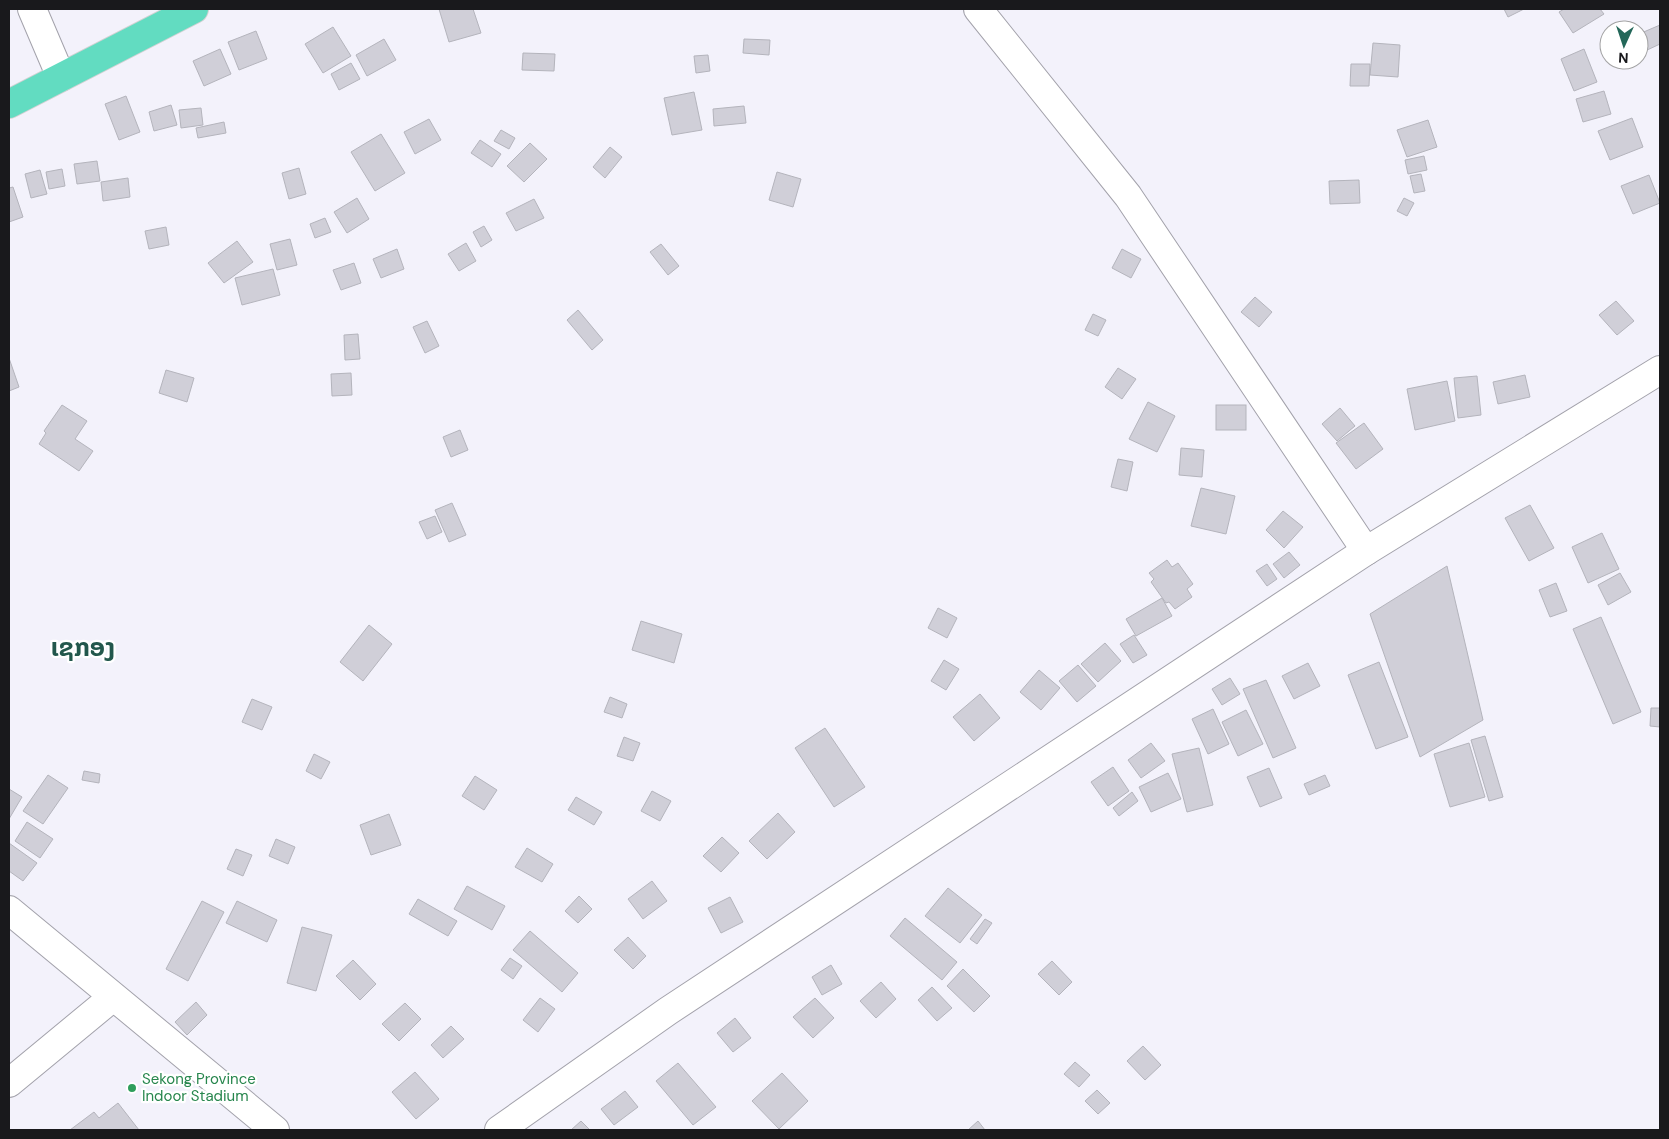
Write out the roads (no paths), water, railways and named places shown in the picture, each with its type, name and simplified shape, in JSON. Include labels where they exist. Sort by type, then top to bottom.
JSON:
[{"type":"highway","points":[[9,104],[194,9]]},
{"type":"street","points":[[32,9],[62,77]]},
{"type":"street","points":[[978,9],[1128,196],[1366,552]]},
{"type":"street","points":[[499,1130],[668,1011],[1366,552],[1660,370]]},
{"type":"street","points":[[9,910],[275,1130]]},
{"type":"street","points":[[9,1083],[113,997]]},
{"type":"place","name":"Sekong Province Indoor Stadium","points":[[132,1088]]},
{"type":"district","name":"ເຊກອງ","points":[[83,647]]}]
